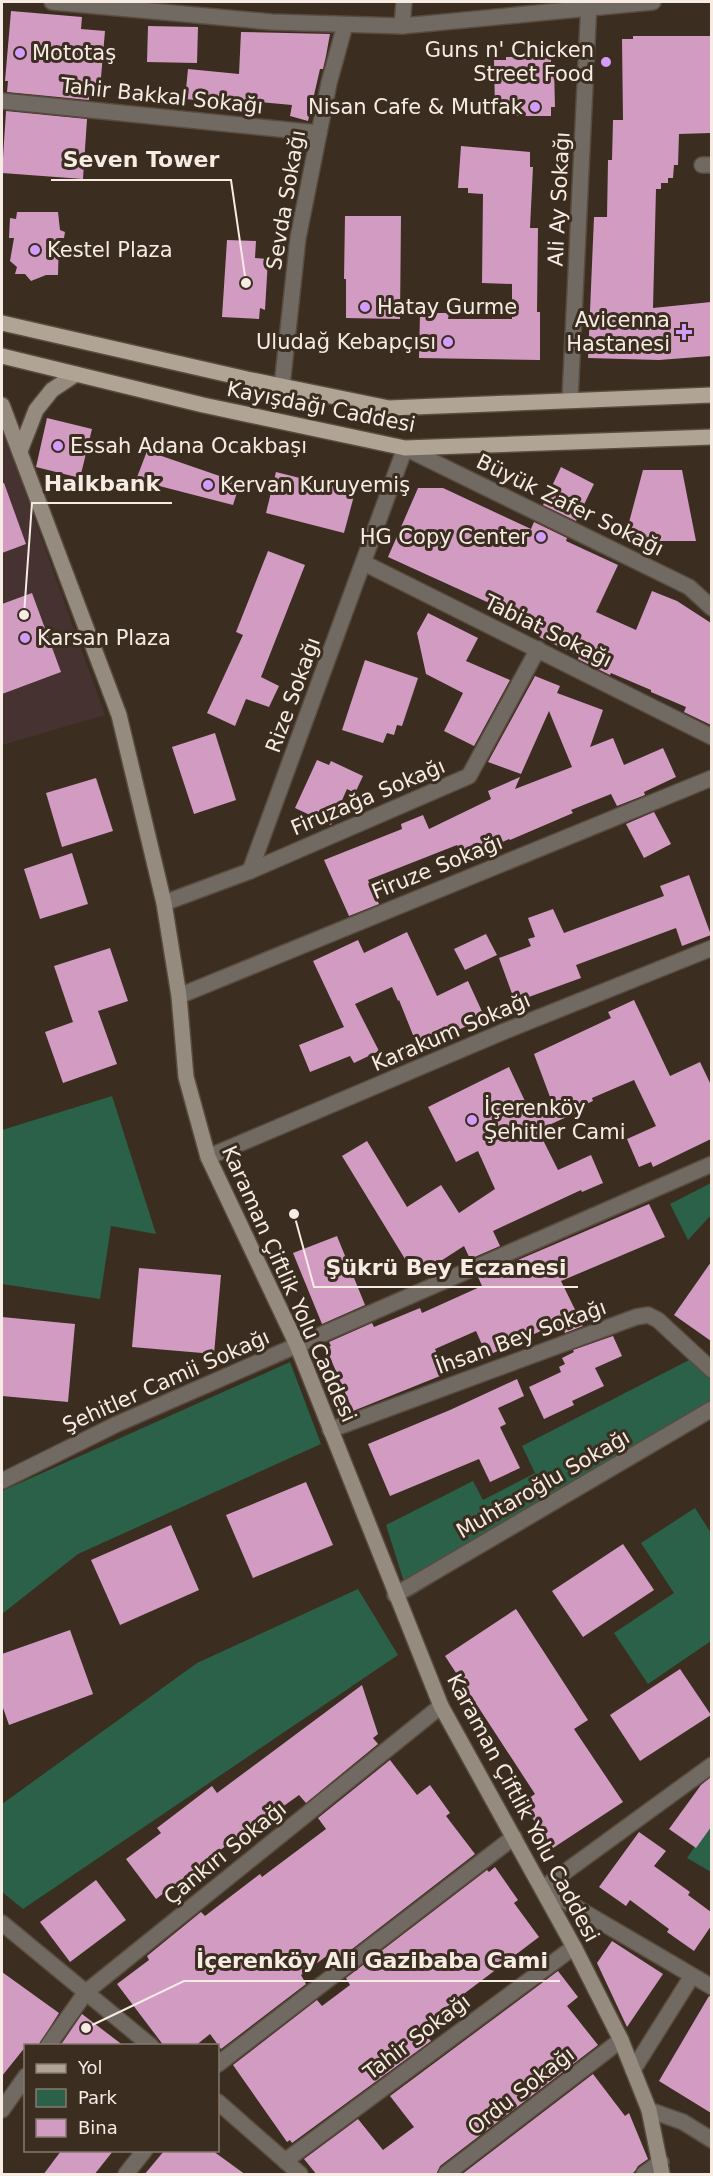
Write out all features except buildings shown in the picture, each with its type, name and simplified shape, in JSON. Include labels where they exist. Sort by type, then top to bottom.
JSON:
[{"type":"main road","name":"Kayışdağı Caddesi","points":[[2,323],[389,408],[711,395]]},
{"type":"main road","name":"Kayışdağı Caddesi","points":[[2,356],[203,405],[405,448],[711,437]]},
{"type":"street","points":[[52,2],[193,8],[272,22],[402,26],[589,4],[607,6],[654,2]]},
{"type":"street","points":[[402,26],[404,2]]},
{"type":"street","name":"Ali Ay Sokağı","points":[[570,399],[589,4]]},
{"type":"street","name":"Sevda Sokağı","points":[[282,386],[298,238],[329,82],[345,25]]},
{"type":"street","name":"Tahir Bakkal Sokağı","points":[[2,101],[319,133]]},
{"type":"street","points":[[20,451],[36,410],[52,390],[76,374]]},
{"type":"street","name":"Karaman Çiftlik Yolu Caddesi","points":[[2,405],[119,716],[165,903],[179,996],[186,1077],[208,1157],[297,1345],[441,1706],[543,1888],[621,2040],[649,2110],[662,2168]]},
{"type":"street","name":"Rize Sokağı","points":[[250,871],[405,448]]},
{"type":"street","name":"Büyük Zafer Sokağı","points":[[405,448],[689,587],[711,608]]},
{"type":"street","name":"Tabiat Sokağı","points":[[364,563],[711,737]]},
{"type":"street","name":"Firuzağa Sokağı","points":[[250,871],[469,776],[538,649]]},
{"type":"street","name":"Firuze Sokağı","points":[[179,996],[711,778]]},
{"type":"street","points":[[165,903],[250,871]]},
{"type":"street","name":"Karakum Sokağı","points":[[208,1157],[505,1031],[711,948]]},
{"type":"street","name":"Şehitler Camii Sokağı","points":[[2,1481],[117,1424],[711,1164]]},
{"type":"street","name":"İhsan Bey Sokağı","points":[[330,1431],[636,1317],[648,1315],[658,1320],[711,1370]]},
{"type":"street","name":"Muhtaroğlu Sokağı","points":[[395,1595],[711,1409]]},
{"type":"street","name":"Çankırı Sokağı","points":[[49,2044],[86,1992],[441,1706]]},
{"type":"street","points":[[711,1766],[543,1888],[711,1987]]},
{"type":"street","points":[[219,2063],[514,1837]]},
{"type":"street","points":[[2,1923],[149,2044]]},
{"type":"street","name":"Tahir Sokağı","points":[[285,2161],[574,1947]]},
{"type":"street","points":[[633,2070],[692,1976]]},
{"type":"street","name":"Ordu Sokağı","points":[[446,2175],[621,2040]]},
{"type":"street","points":[[2,2110],[24,2079]]},
{"type":"street","points":[[219,2103],[300,2175]]},
{"type":"street","points":[[649,2110],[683,2122],[711,2140]]},
{"type":"street","points":[[126,2175],[144,2152]]},
{"type":"street","points":[[644,2175],[662,2168]]},
{"type":"shaded area","points":[[2,429],[105,715],[2,745]]},
{"type":"green space","points":[[112,1096],[156,1234],[111,1226],[100,1299],[2,1284],[2,1130]]},
{"type":"green space","points":[[711,1183],[711,1215],[688,1240],[670,1204]]},
{"type":"green space","points":[[691,1359],[711,1374],[711,1410],[409,1598],[386,1525],[473,1481],[483,1500],[535,1473],[522,1446]]},
{"type":"green space","points":[[290,1362],[321,1444],[78,1554],[2,1614],[2,1491]]},
{"type":"green space","points":[[695,1508],[711,1533],[711,1641],[648,1684],[614,1633],[674,1593],[641,1543]]},
{"type":"green space","points":[[358,1589],[398,1655],[23,1909],[2,1892],[2,1804],[197,1663]]},
{"type":"green space","points":[[711,1824],[711,1872],[687,1858]]},
{"type":"place","name":"Mototaş","points":[[20,53]]},
{"type":"place","name":"Guns n' Chicken Street Food","points":[[606,62]]},
{"type":"place","name":"Nisan Cafe & Mutfak","points":[[535,107]]},
{"type":"place","name":"Kestel Plaza","points":[[35,250]]},
{"type":"place","name":"Seven Tower","points":[[246,283]]},
{"type":"place","name":"Hatay Gurme","points":[[365,307]]},
{"type":"place","name":"Avicenna Hastanesi","points":[[684,332]]},
{"type":"place","name":"Uludağ Kebapçısı","points":[[448,342]]},
{"type":"place","name":"Essah Adana Ocakbaşı","points":[[58,446]]},
{"type":"place","name":"Kervan Kuruyemiş","points":[[208,485]]},
{"type":"place","name":"HG Copy Center","points":[[541,537]]},
{"type":"place","name":"Halkbank","points":[[24,615]]},
{"type":"place","name":"Karsan Plaza","points":[[25,638]]},
{"type":"place","name":"İçerenköy Şehitler Cami","points":[[472,1120]]},
{"type":"place","name":"Şükrü Bey Eczanesi","points":[[294,1214]]},
{"type":"place","name":"İçerenköy Ali Gazibaba Cami","points":[[86,2028]]}]
